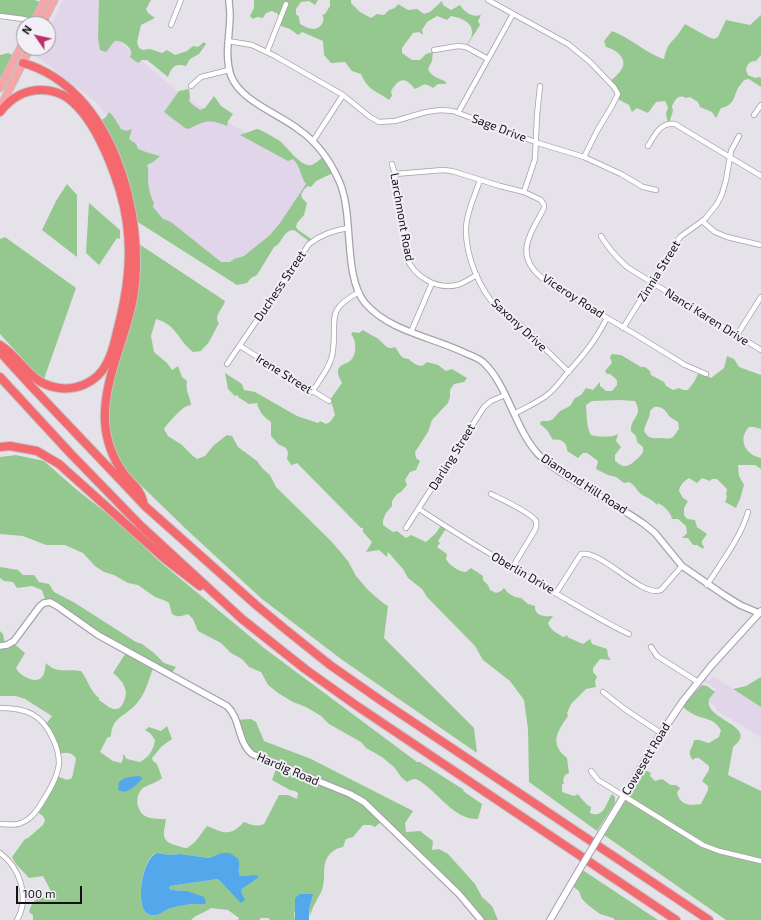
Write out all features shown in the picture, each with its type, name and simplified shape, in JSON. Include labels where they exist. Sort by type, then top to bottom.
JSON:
[{"type":"highway","points":[[23,63],[52,75],[71,90],[84,103],[111,147],[128,193],[136,241],[136,271],[130,312],[106,399],[105,421],[108,442],[113,454],[124,475],[138,490],[146,507]]},
{"type":"highway","points":[[0,112],[18,96],[36,90],[48,90],[60,94],[69,98],[79,109],[98,137],[112,165],[127,222],[129,261],[125,302],[114,345],[107,363],[101,373],[91,381],[79,387],[68,389],[57,388],[44,384],[29,374],[0,345]]},
{"type":"highway","points":[[0,352],[146,507],[256,605],[330,665],[402,715],[709,920]]},
{"type":"highway","points":[[0,377],[126,511],[242,619]]},
{"type":"highway","points":[[0,447],[17,447],[37,451],[59,464],[165,559],[350,702],[676,920]]},
{"type":"main road","points":[[37,16],[45,0]]},
{"type":"main road","points":[[46,16],[54,0]]},
{"type":"main road","points":[[0,88],[17,56]]},
{"type":"main road","points":[[0,108],[26,56]]},
{"type":"main road","points":[[13,64],[23,63]]},
{"type":"main road","name":"Cowesett Road","points":[[550,920],[661,733],[698,682],[760,612]]},
{"type":"street","points":[[171,26],[181,0]]},
{"type":"street","name":"Diamond Hill Road","points":[[228,0],[230,14],[227,58],[235,84],[242,92],[300,130],[313,141],[332,166],[346,205],[353,275],[364,302],[388,322],[455,348],[484,363],[494,375],[526,437],[538,454],[553,467],[644,524],[655,533],[682,566],[707,585],[740,605],[760,612]]},
{"type":"street","points":[[488,0],[568,44],[595,67],[614,87],[618,94],[584,157]]},
{"type":"street","points":[[267,52],[286,4]]},
{"type":"street","points":[[458,113],[513,14]]},
{"type":"street","points":[[0,16],[16,18]]},
{"type":"street","points":[[228,40],[252,45],[267,52],[343,95],[313,141]]},
{"type":"street","points":[[434,50],[458,46],[466,47],[488,59]]},
{"type":"street","points":[[191,86],[201,77],[230,70]]},
{"type":"street","points":[[524,192],[535,159],[540,86]]},
{"type":"street","name":"Sage Drive","points":[[343,95],[370,117],[380,122],[395,121],[426,112],[440,110],[453,111],[536,142],[584,157],[621,174],[643,187],[656,190]]},
{"type":"street","points":[[754,116],[761,105]]},
{"type":"street","points":[[648,146],[663,125],[669,123],[675,124],[761,176]]},
{"type":"street","name":"Zinnia Street","points":[[623,328],[680,237],[702,221],[711,212],[722,194],[731,158],[731,151],[739,136]]},
{"type":"street","name":"Larchmont Road","points":[[392,164],[395,174],[403,237],[409,263],[413,270],[432,283],[446,286],[457,285],[477,275]]},
{"type":"street","name":"Viceroy Road","points":[[395,174],[443,170],[524,192],[541,200],[544,208],[527,244],[526,250],[528,262],[533,270],[542,278],[623,328],[706,374]]},
{"type":"street","name":"Saxony Drive","points":[[480,180],[470,208],[466,226],[468,246],[477,275],[494,305],[502,313],[514,320],[529,333],[569,372]]},
{"type":"street","points":[[702,221],[715,232],[761,245]]},
{"type":"street","name":"Duchess Street","points":[[227,364],[309,244],[318,237],[330,232],[348,228]]},
{"type":"street","name":"Nanci Karen Drive","points":[[602,236],[615,256],[627,267],[761,350]]},
{"type":"street","points":[[411,332],[432,283]]},
{"type":"street","points":[[312,392],[325,373],[333,350],[334,318],[337,309],[341,303],[359,292]]},
{"type":"street","points":[[737,335],[761,297]]},
{"type":"street","points":[[514,414],[547,395],[581,359],[607,318]]},
{"type":"street","name":"Irene Street","points":[[240,346],[312,392],[329,401]]},
{"type":"street","name":"Darling Street","points":[[406,528],[484,407],[504,395]]},
{"type":"street","points":[[491,494],[519,508],[535,519],[537,523],[535,530],[512,568]]},
{"type":"street","name":"Oberlin Drive","points":[[419,509],[512,568],[605,622],[629,634]]},
{"type":"street","points":[[707,585],[746,522],[748,512]]},
{"type":"street","points":[[556,593],[581,554],[586,553],[599,559],[646,588],[657,592],[661,590],[682,566]]},
{"type":"street","name":"Hardig Road","points":[[0,646],[7,645],[14,641],[42,605],[50,602],[98,635],[227,706],[234,714],[246,748],[252,754],[350,794],[364,802],[459,894],[481,920]]},
{"type":"street","points":[[651,647],[657,656],[698,682]]},
{"type":"street","points":[[603,692],[626,710],[661,733]]},
{"type":"street","points":[[0,708],[11,708],[26,711],[45,723],[49,728],[56,745],[59,763],[54,782],[34,814],[24,822],[18,824],[0,824]]},
{"type":"street","points":[[591,771],[598,780],[707,847],[761,861]]},
{"type":"street","points":[[0,853],[14,867],[21,884],[22,907],[17,920]]},
{"type":"shaded area","points":[[63,0],[99,0],[121,43],[185,98],[315,172],[282,229],[226,274],[140,209],[140,161],[96,102],[36,56],[56,56],[55,16]]},
{"type":"shaded area","points":[[705,676],[708,680],[710,680],[713,676],[761,707],[761,739],[759,736],[716,710],[717,708],[709,702],[716,689],[702,680]]},
{"type":"green space","points":[[0,0],[35,0],[42,3],[36,16],[16,16],[16,18],[0,15]]},
{"type":"green space","points":[[99,0],[151,0],[146,9],[148,13],[155,18],[141,25],[137,42],[139,48],[143,50],[150,49],[162,53],[167,50],[175,55],[187,51],[193,46],[198,47],[204,42],[206,44],[199,54],[190,59],[186,66],[174,66],[168,77],[147,60],[142,60],[138,63],[130,57],[130,49],[122,42],[115,41],[106,52],[100,50],[98,38]]},
{"type":"green space","points":[[254,0],[318,0],[315,5],[309,1],[301,2],[296,9],[296,14],[299,17],[300,24],[311,29],[317,28],[322,24],[324,19],[322,15],[325,14],[330,6],[330,0],[351,0],[351,3],[360,12],[371,18],[377,14],[384,15],[389,10],[395,8],[398,4],[408,10],[417,9],[424,14],[430,12],[442,1],[443,5],[451,10],[460,5],[469,14],[475,16],[481,15],[478,21],[480,25],[466,47],[471,38],[472,29],[467,22],[456,17],[451,16],[447,20],[437,16],[427,22],[422,30],[423,35],[419,32],[413,33],[402,48],[402,53],[412,60],[420,60],[426,54],[433,52],[432,61],[428,69],[437,78],[445,81],[446,84],[438,84],[433,88],[424,85],[415,89],[408,82],[402,80],[397,83],[391,91],[392,96],[389,100],[370,88],[361,74],[352,71],[345,62],[331,63],[324,55],[323,41],[302,32],[298,35],[290,29],[281,26],[278,14],[272,11],[266,13],[263,18],[257,17],[253,19],[250,16],[254,8]]},
{"type":"green space","points":[[761,15],[761,55],[756,61],[749,63],[746,70],[748,75],[755,78],[761,78],[761,87],[749,79],[744,80],[738,88],[731,103],[721,108],[716,118],[712,112],[700,107],[698,102],[690,97],[679,97],[676,99],[672,106],[673,111],[669,123],[666,114],[668,107],[665,101],[656,102],[648,113],[637,108],[632,112],[629,105],[616,98],[617,93],[610,81],[620,72],[623,61],[622,57],[618,53],[606,47],[604,41],[612,31],[625,37],[650,53],[664,59],[669,45],[685,24],[714,39],[718,37],[726,20],[750,25]]},
{"type":"green space","points":[[8,53],[15,56],[0,83],[0,55]]},
{"type":"green space","points":[[189,89],[189,101],[200,110],[205,108],[214,96],[221,106],[233,114],[228,121],[227,126],[217,122],[204,122],[189,129],[185,128],[164,112],[179,91]]},
{"type":"green space","points":[[109,112],[121,129],[126,131],[132,129],[129,139],[136,144],[138,149],[160,156],[147,165],[149,188],[154,203],[153,207],[163,219],[171,222],[221,262],[230,262],[244,256],[270,235],[280,223],[306,184],[298,165],[293,159],[288,161],[240,135],[258,129],[280,141],[294,156],[307,165],[315,164],[324,156],[333,173],[316,181],[311,187],[308,186],[304,189],[301,194],[302,198],[307,203],[304,215],[297,223],[296,227],[313,240],[310,242],[294,230],[290,231],[274,247],[257,275],[251,278],[247,283],[237,285],[133,219],[98,123],[106,117]]},
{"type":"green space","points":[[67,184],[77,195],[77,257],[42,230],[56,201]]},
{"type":"green space","points":[[89,203],[120,230],[120,239],[117,238],[99,265],[86,253]]},
{"type":"green space","points":[[5,237],[76,288],[44,379],[41,379],[0,334],[0,239]]},
{"type":"green space","points":[[136,242],[225,301],[217,318],[219,323],[209,342],[201,351],[193,352],[173,329],[156,319],[151,336],[154,352],[167,363],[172,370],[178,366],[182,377],[187,381],[187,391],[191,405],[183,408],[165,427],[164,429],[168,436],[182,445],[197,459],[205,456],[214,445],[227,435],[232,436],[238,447],[257,461],[270,475],[276,487],[332,542],[348,561],[356,576],[368,590],[388,606],[384,638],[474,728],[477,753],[341,659],[262,599],[186,529],[120,465],[112,453],[105,411],[130,311]]},
{"type":"green space","points":[[363,330],[377,338],[387,347],[395,347],[402,357],[409,359],[417,365],[422,366],[427,362],[438,365],[446,371],[452,369],[467,378],[464,382],[454,384],[450,390],[448,403],[432,420],[428,432],[415,452],[416,458],[420,461],[416,470],[410,472],[405,480],[407,485],[392,501],[392,506],[386,513],[383,520],[383,525],[393,532],[397,531],[406,538],[411,535],[426,542],[436,533],[442,524],[447,527],[438,541],[440,543],[437,547],[447,554],[446,559],[452,566],[463,572],[466,572],[471,568],[483,576],[483,580],[488,585],[490,590],[496,593],[504,588],[508,593],[515,597],[521,598],[528,604],[535,606],[538,614],[553,616],[548,623],[550,628],[563,637],[568,635],[567,637],[583,644],[590,639],[592,644],[607,649],[608,656],[611,660],[600,659],[593,668],[593,672],[597,677],[595,681],[596,687],[586,689],[571,704],[567,713],[568,716],[558,733],[557,738],[558,748],[567,758],[569,773],[565,775],[563,780],[564,783],[562,785],[562,792],[574,796],[578,794],[585,803],[591,807],[590,813],[595,814],[602,812],[612,794],[615,797],[615,803],[597,831],[529,782],[528,729],[524,700],[510,681],[483,660],[475,646],[427,597],[422,589],[408,578],[403,569],[388,552],[387,557],[379,550],[366,552],[372,542],[363,532],[363,528],[361,528],[297,463],[292,466],[287,459],[288,453],[286,448],[278,444],[271,436],[271,422],[262,414],[257,403],[249,404],[238,397],[238,395],[235,396],[228,389],[225,373],[242,384],[244,390],[255,392],[297,416],[318,423],[320,421],[326,424],[330,422],[335,415],[332,404],[329,401],[342,383],[338,374],[339,369],[341,366],[350,361],[355,352],[355,344],[351,334],[353,332],[359,333]]},
{"type":"green space","points":[[612,354],[621,355],[641,367],[645,367],[650,371],[651,375],[664,382],[666,386],[673,390],[679,388],[688,390],[699,372],[711,378],[724,368],[727,356],[734,359],[739,367],[761,375],[761,429],[749,427],[745,432],[744,442],[747,450],[751,454],[761,458],[761,469],[755,465],[738,465],[739,476],[744,485],[736,508],[725,502],[727,497],[727,489],[717,479],[712,479],[710,481],[702,478],[697,483],[689,478],[682,483],[679,491],[683,498],[688,501],[684,508],[684,515],[687,519],[695,520],[697,527],[707,534],[702,541],[704,547],[703,549],[697,545],[693,545],[688,538],[682,538],[687,533],[686,526],[678,519],[672,519],[669,512],[663,506],[658,503],[657,505],[641,494],[629,482],[624,483],[616,477],[596,469],[598,461],[587,453],[583,453],[578,458],[567,451],[565,443],[558,440],[553,440],[547,430],[540,424],[541,421],[549,421],[553,419],[560,411],[570,406],[575,398],[581,395],[586,388],[593,390],[600,382],[600,386],[606,391],[612,391],[617,385],[617,380],[605,371],[612,363],[610,357]],"holes":[[[592,401],[635,401],[638,410],[632,423],[631,431],[636,436],[637,442],[643,447],[643,452],[639,457],[631,464],[625,466],[622,466],[615,461],[615,455],[621,447],[616,441],[618,434],[605,437],[591,435],[587,421],[586,405]],[[654,407],[663,409],[670,417],[678,422],[679,429],[673,437],[668,439],[652,438],[644,431],[650,411]]]},
{"type":"green space","points":[[16,455],[44,461],[77,490],[118,522],[159,561],[264,648],[417,762],[420,762],[464,790],[463,791],[482,804],[478,819],[457,813],[418,780],[414,779],[407,782],[401,777],[395,768],[382,757],[366,748],[361,742],[329,724],[321,716],[306,707],[293,702],[278,693],[268,685],[261,672],[249,667],[242,659],[231,653],[221,643],[198,631],[193,619],[188,614],[176,616],[172,614],[169,603],[166,601],[155,597],[138,585],[128,583],[114,575],[104,572],[95,566],[83,553],[65,545],[46,545],[23,536],[0,534],[0,457]]},
{"type":"green space","points":[[0,567],[18,570],[23,575],[34,575],[39,582],[49,584],[54,592],[75,603],[136,642],[142,644],[164,663],[176,667],[171,674],[154,666],[140,699],[117,720],[112,729],[111,736],[107,738],[100,752],[113,761],[121,763],[123,754],[127,759],[140,762],[150,753],[155,740],[150,733],[145,730],[149,727],[161,731],[167,726],[172,739],[162,746],[152,758],[157,764],[162,778],[143,788],[137,799],[140,811],[143,815],[152,818],[166,819],[164,835],[167,841],[187,848],[195,842],[207,826],[222,832],[231,832],[244,822],[254,825],[261,825],[264,824],[279,795],[288,795],[297,799],[298,793],[272,780],[277,766],[256,756],[245,746],[234,720],[251,719],[256,722],[264,741],[311,759],[413,811],[405,823],[406,832],[420,831],[433,841],[432,850],[439,849],[448,854],[475,884],[482,897],[492,906],[498,920],[481,920],[382,821],[375,827],[371,825],[363,825],[353,837],[346,839],[343,847],[330,854],[325,863],[322,890],[310,916],[309,910],[313,895],[294,913],[295,920],[270,920],[268,918],[261,918],[259,920],[238,920],[239,918],[228,910],[211,908],[191,920],[33,920],[33,915],[29,912],[32,903],[40,898],[53,897],[52,893],[43,876],[29,878],[16,864],[12,857],[25,839],[43,825],[45,820],[43,816],[36,811],[57,776],[67,780],[72,778],[76,759],[71,754],[58,754],[46,724],[52,716],[25,699],[16,696],[0,696],[0,631],[3,634],[5,644],[12,642],[25,653],[16,668],[23,676],[38,680],[44,673],[46,663],[50,667],[58,670],[81,671],[99,700],[114,709],[123,704],[126,690],[120,679],[113,673],[127,651],[46,602],[42,590],[32,586],[17,588],[13,582],[4,581],[0,578]],"holes":[[[156,853],[169,855],[180,854],[209,858],[221,853],[239,863],[238,873],[240,876],[254,875],[258,878],[242,889],[238,899],[218,879],[170,886],[169,888],[171,890],[187,891],[205,904],[192,904],[176,907],[168,909],[157,915],[151,915],[145,912],[142,905],[141,895],[144,874],[147,864],[151,857]]]},
{"type":"green space","points":[[761,677],[761,707],[733,689],[746,686]]},
{"type":"green space","points":[[702,685],[707,686],[715,692],[709,700],[710,707],[715,713],[736,728],[740,734],[740,740],[733,747],[728,775],[761,791],[761,920],[726,920],[604,835],[645,770],[651,773],[650,776],[655,781],[662,779],[671,785],[676,785],[680,788],[677,793],[678,797],[686,804],[701,804],[708,790],[708,786],[702,781],[709,770],[709,766],[699,758],[695,758],[693,760],[690,755],[690,750],[694,740],[709,743],[719,737],[721,730],[712,721],[693,714],[682,706]]},
{"type":"green space","points":[[581,869],[658,920],[615,920],[600,914],[582,899],[579,891],[571,885]]},
{"type":"water","points":[[140,776],[142,779],[128,791],[118,790],[119,782],[121,780],[129,777]]},
{"type":"water","points":[[157,853],[169,855],[180,854],[209,858],[221,853],[230,853],[238,859],[240,876],[254,875],[258,876],[258,878],[242,889],[241,892],[245,900],[241,903],[218,879],[170,886],[169,888],[171,890],[187,891],[204,897],[206,901],[205,904],[192,904],[176,907],[168,909],[157,915],[151,915],[145,912],[142,905],[142,884],[147,864]]},
{"type":"water","points":[[300,894],[313,895],[309,910],[309,920],[295,920],[295,898]]}]
